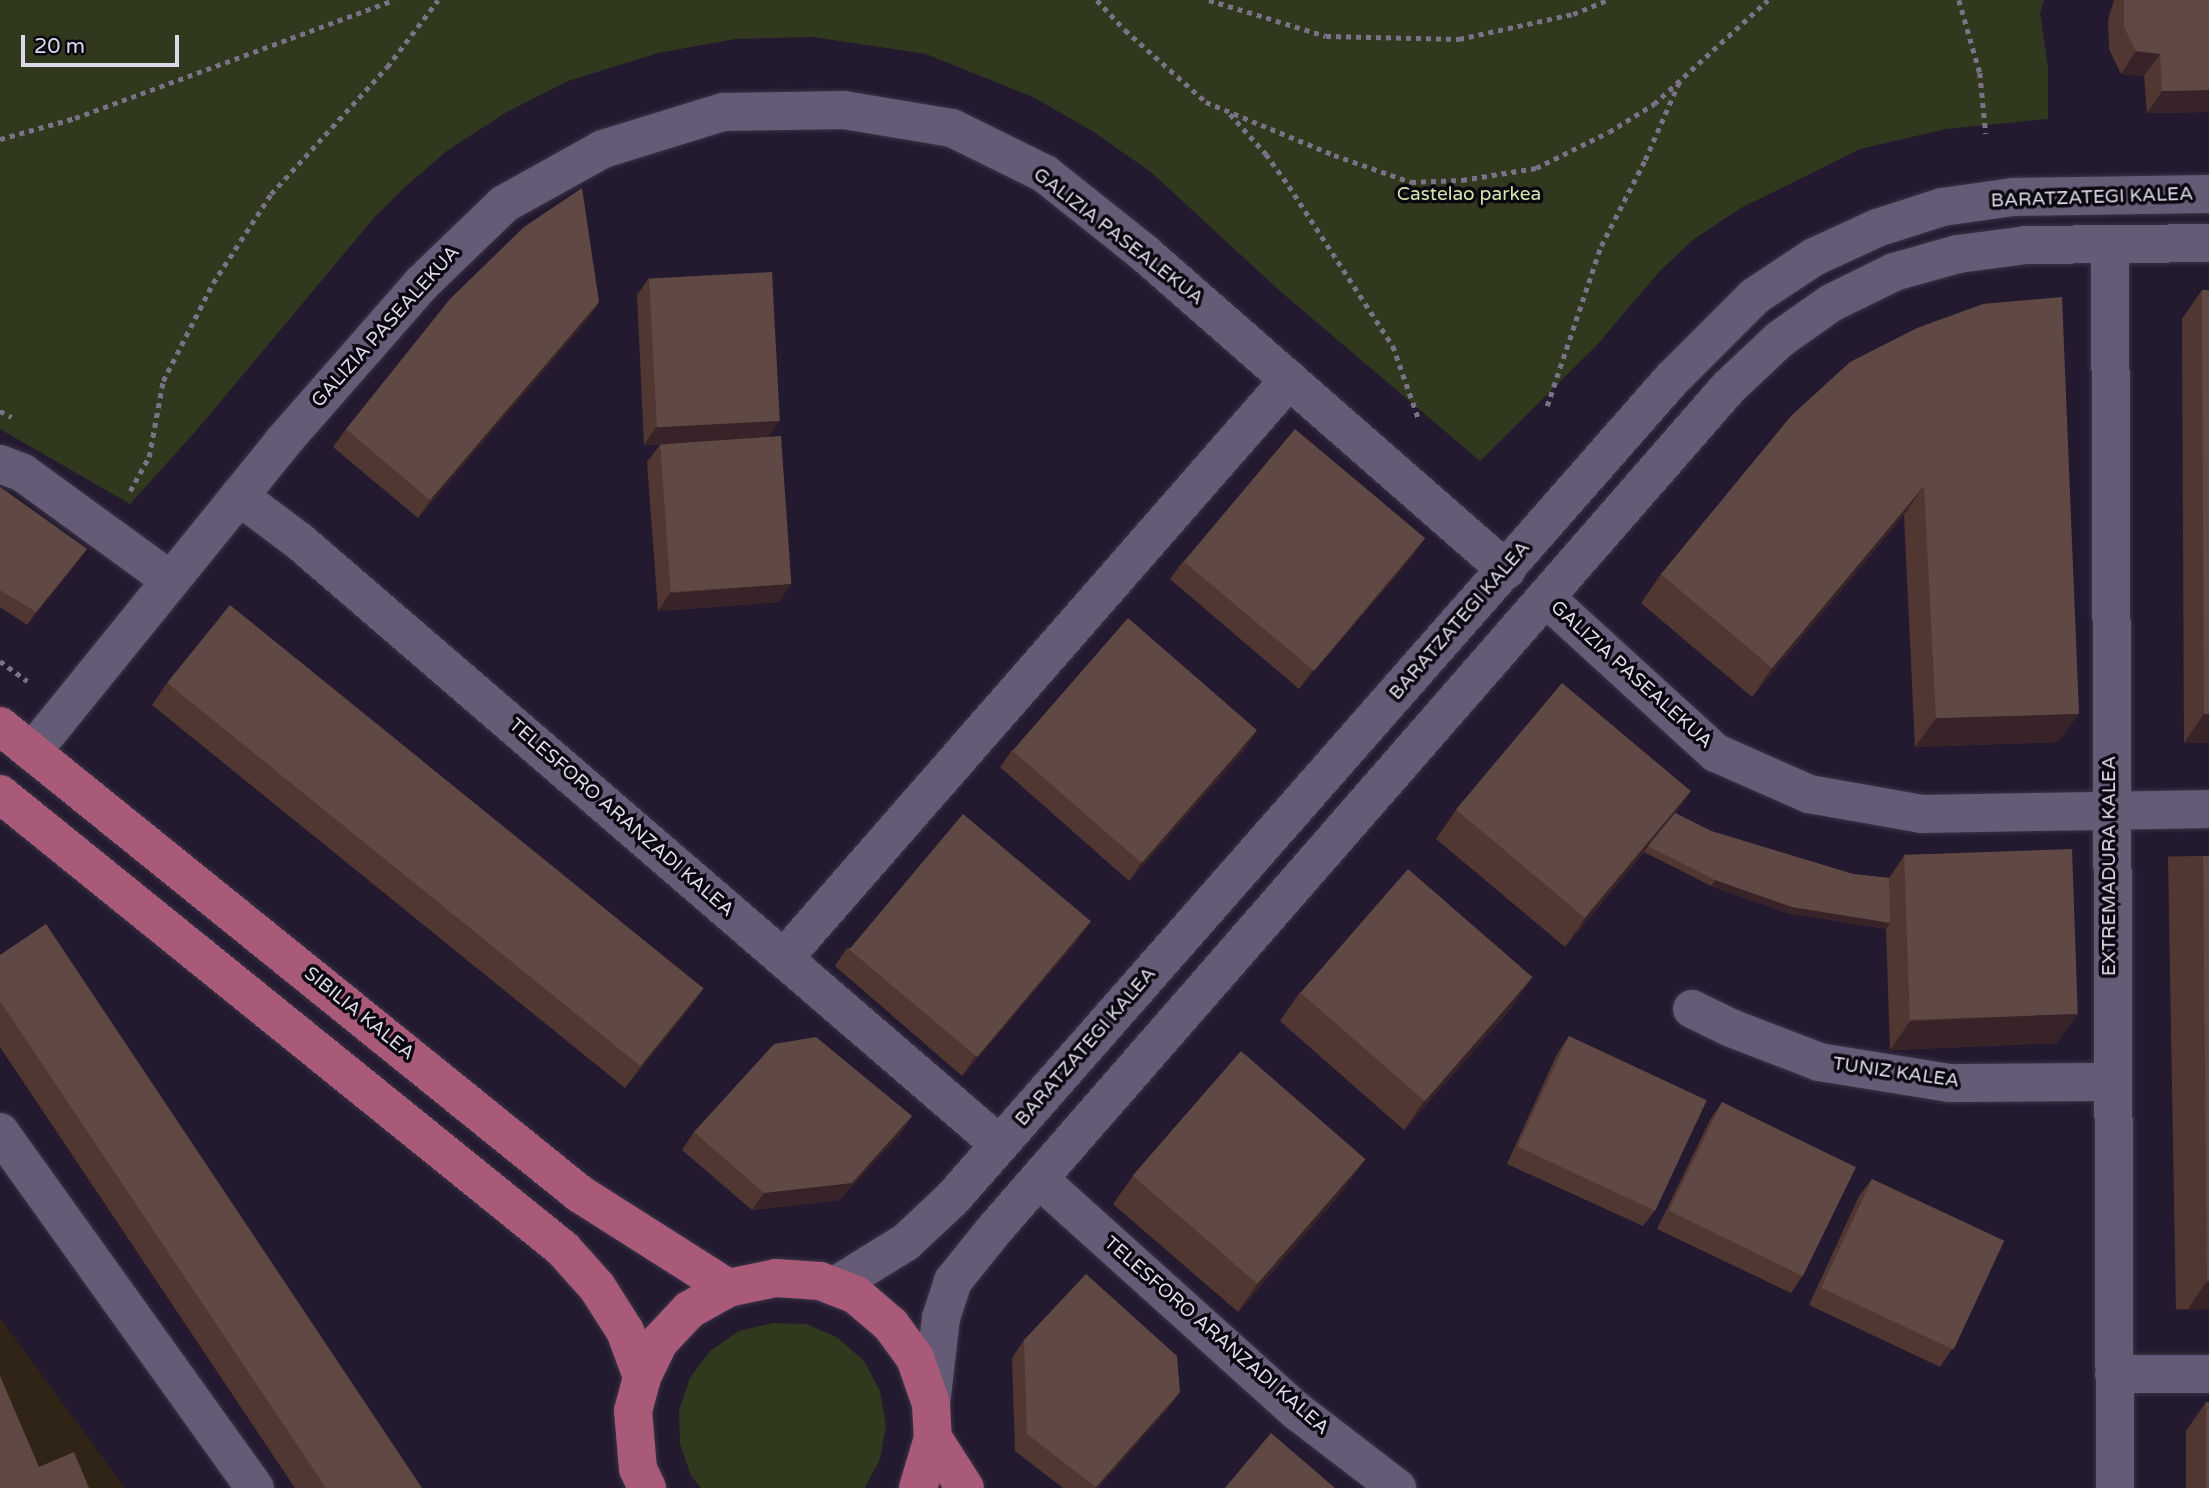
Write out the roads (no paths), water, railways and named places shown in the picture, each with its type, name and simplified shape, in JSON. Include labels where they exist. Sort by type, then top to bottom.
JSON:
[{"type":"main road","name":"SIBILIA KALEA","points":[[0,726],[580,1194],[728,1288]]},
{"type":"main road","points":[[0,794],[564,1249],[597,1287],[625,1331],[642,1377]]},
{"type":"main road","points":[[647,1488],[638,1469],[633,1411],[642,1377],[659,1342],[689,1310],[728,1288],[776,1278],[820,1281],[835,1286],[856,1295],[891,1325],[915,1358],[932,1421],[965,1488]]},
{"type":"main road","points":[[918,1488],[932,1421]]},
{"type":"street","name":"GALIZIA PASEALEKUA","points":[[32,752],[169,579],[421,284],[504,204],[603,149],[723,112],[844,110],[952,128],[1045,174],[1143,252],[1506,570]]},
{"type":"street","name":"BARATZATEGI KALEA","points":[[835,1286],[906,1242],[952,1199],[1714,336],[1755,296],[1814,257],[1877,228],[1942,207],[2013,197],[2209,194]]},
{"type":"street","points":[[932,1421],[941,1318],[953,1281],[1039,1178],[1729,387],[1780,339],[1831,303],[1894,272],[1958,254],[2026,246],[2209,243]]},
{"type":"street","name":"EXTREMADURA KALEA","points":[[2110,244],[2110,810],[2115,1488]]},
{"type":"street","points":[[1546,598],[1541,576],[1548,556],[1704,372],[1714,336]]},
{"type":"street","points":[[784,958],[1289,380]]},
{"type":"street","points":[[0,464],[23,473],[169,579]]},
{"type":"street","name":"TELESFORO ARANZADI KALEA","points":[[239,496],[299,541],[1000,1145]]},
{"type":"street","name":"GALIZIA PASEALEKUA","points":[[1546,598],[1716,753],[1809,794],[1922,814],[2209,809]]},
{"type":"street","name":"TUNIZ KALEA","points":[[1692,1009],[1731,1028],[1819,1062],[1949,1083],[2112,1082]]},
{"type":"street","points":[[0,1132],[255,1488]]},
{"type":"street","name":"TELESFORO ARANZADI KALEA","points":[[1039,1178],[1298,1412],[1397,1488]]},
{"type":"street","points":[[2114,1374],[2209,1374]]},
{"type":"park label","name":"Castelao parkea","points":[[1469,195]]}]
